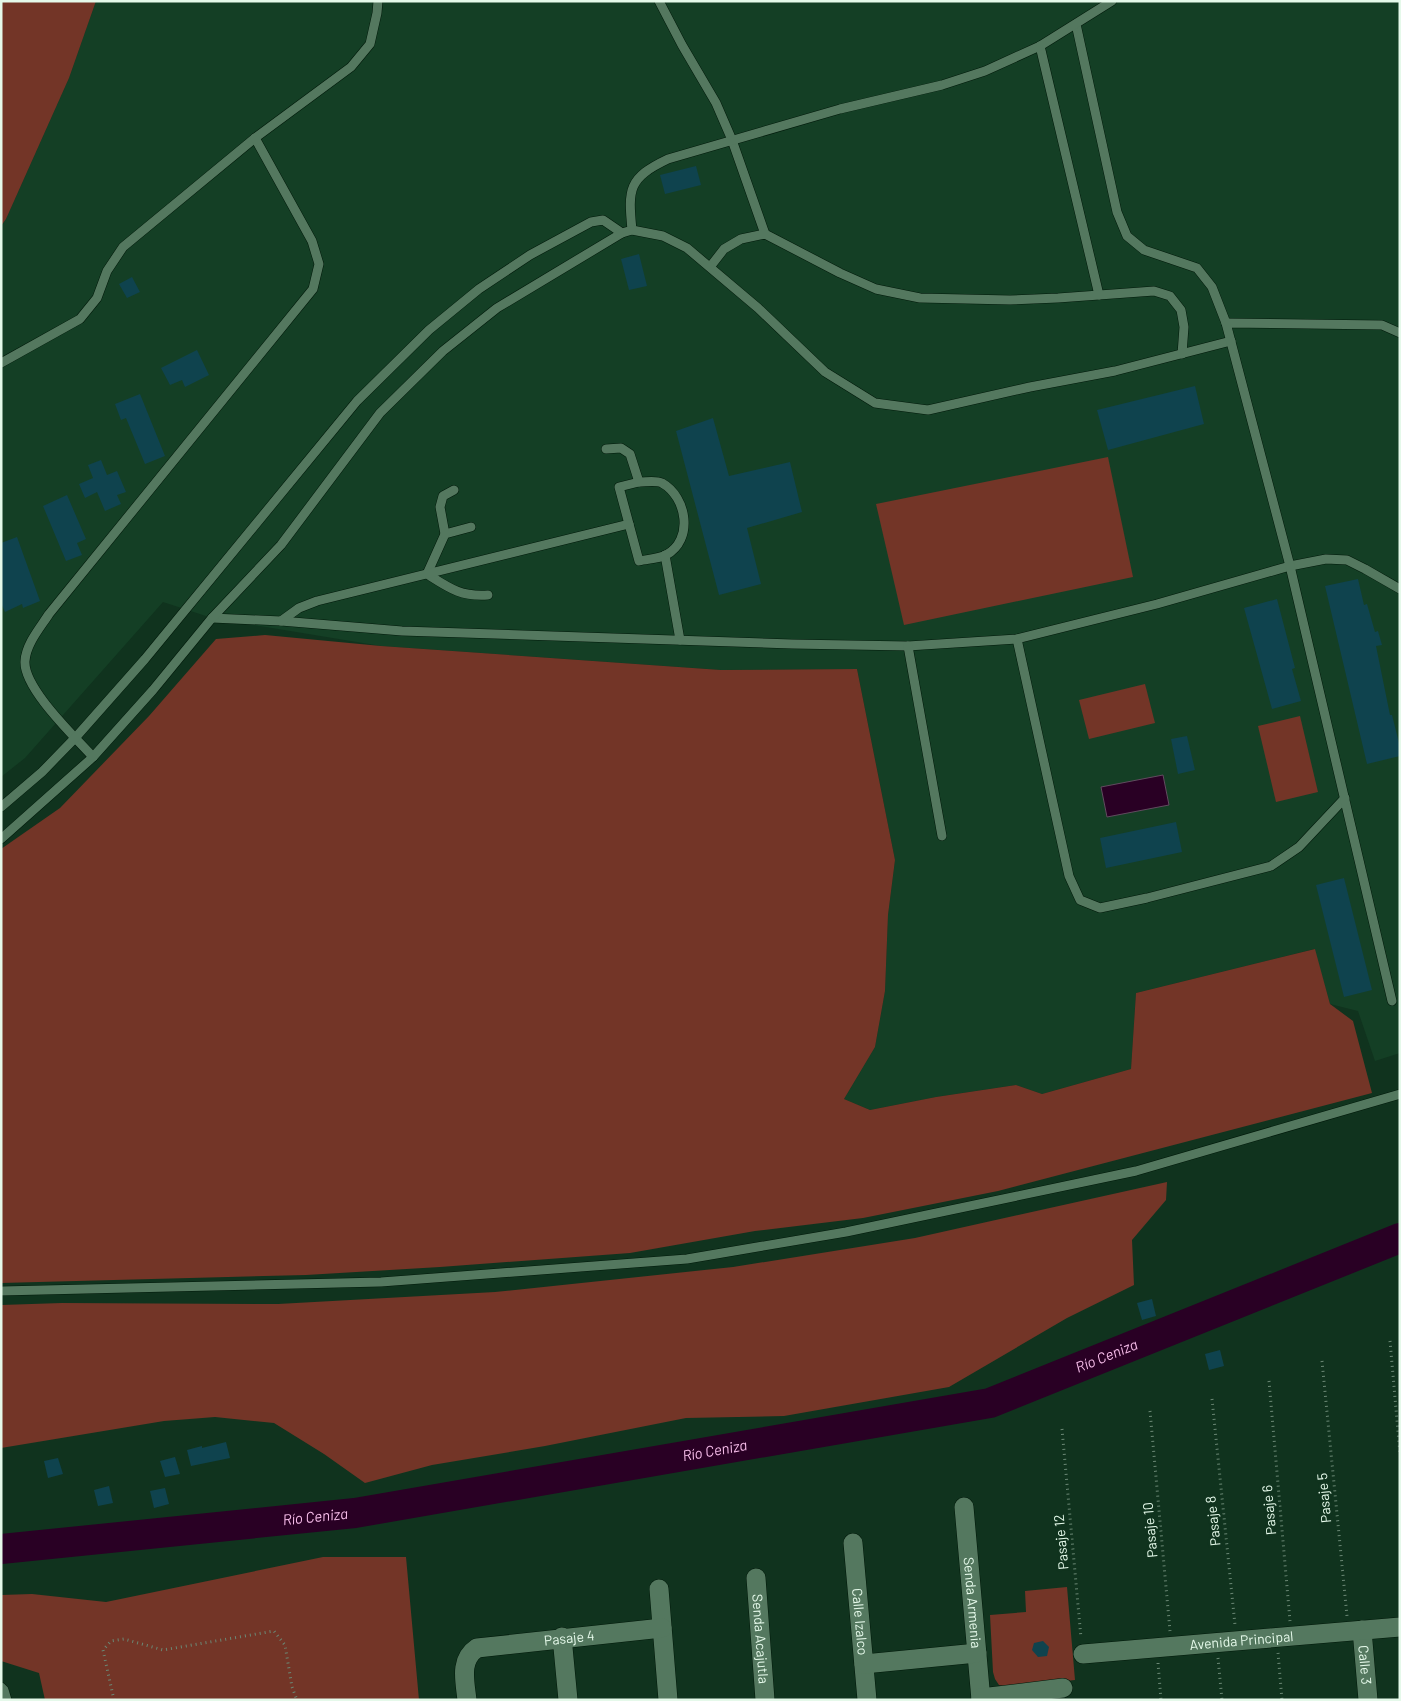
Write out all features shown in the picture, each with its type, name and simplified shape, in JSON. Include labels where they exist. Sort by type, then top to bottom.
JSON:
[{"type":"street","name":"Senda Armenia","points":[[964,1507],[981,1699]]},
{"type":"street","name":"Calle Izalco","points":[[853,1543],[867,1700]]},
{"type":"street","name":"Senda Acajutla","points":[[756,1578],[765,1700]]},
{"type":"street","points":[[658,1589],[668,1700]]},
{"type":"street","name":"Avenida Principal","points":[[1083,1654],[1400,1627]]},
{"type":"street","name":"Pasaje 4","points":[[467,1700],[465,1662],[469,1653],[476,1648],[562,1637],[662,1628]]},
{"type":"street","name":"Calle 3","points":[[1355,1631],[1368,1700]]},
{"type":"street","points":[[562,1637],[568,1700]]},
{"type":"street","points":[[864,1664],[977,1653]]},
{"type":"street","points":[[981,1699],[1063,1688]]},
{"type":"lane","points":[[1,363],[80,319],[97,298],[107,271],[123,247],[255,138],[351,66],[370,44],[378,13],[378,1]]},
{"type":"lane","points":[[659,1],[716,103],[732,140],[765,234]]},
{"type":"lane","points":[[632,230],[629,201],[634,182],[649,168],[668,159],[732,140],[840,109],[942,85],[985,71],[1040,46],[1112,1]]},
{"type":"lane","points":[[1076,24],[1117,212],[1127,236],[1144,250],[1197,268],[1212,287],[1232,341],[1290,566],[1392,1001]]},
{"type":"lane","points":[[1040,46],[1099,295]]},
{"type":"lane","points":[[93,757],[46,705],[30,682],[25,660],[30,643],[49,614],[313,289],[320,264],[312,242],[255,138]]},
{"type":"lane","points":[[1,807],[42,772],[76,737],[145,659],[357,401],[429,330],[479,289],[530,256],[591,222],[603,220],[622,233]]},
{"type":"lane","points":[[1,839],[93,757],[154,690],[212,618],[280,545],[380,413],[443,352],[497,308],[622,233],[632,230],[663,236],[687,248],[758,308],[825,372],[875,403],[928,410],[1030,386],[1115,371],[1232,341]]},
{"type":"lane","points":[[710,267],[724,249],[741,239],[765,234],[840,273],[876,288],[920,298],[1010,300],[1154,291],[1170,296],[1180,310],[1184,327],[1182,354]]},
{"type":"lane","points":[[1226,323],[1382,325],[1400,333]]},
{"type":"lane","points":[[606,449],[621,448],[630,454],[639,482]]},
{"type":"lane","points":[[639,482],[660,482],[674,492],[682,509],[685,528],[678,545],[665,555],[639,561],[629,524],[620,487],[639,482]]},
{"type":"lane","points":[[427,574],[445,534],[440,506],[443,496],[454,490]]},
{"type":"lane","points":[[281,621],[299,608],[317,601],[629,524]]},
{"type":"lane","points":[[445,534],[472,527]]},
{"type":"lane","points":[[665,555],[680,640]]},
{"type":"lane","points":[[212,618],[402,630],[908,646],[1017,639],[1157,604],[1290,566],[1326,559],[1347,560],[1400,588]]},
{"type":"lane","points":[[427,574],[454,590],[472,596],[488,595]]},
{"type":"lane","points":[[1017,639],[1070,876],[1080,900],[1100,908],[1271,866],[1299,847],[1345,798]]},
{"type":"lane","points":[[908,646],[942,836]]},
{"type":"lane","points":[[1,1291],[381,1282],[687,1259],[846,1232],[1136,1171],[1400,1094]]},
{"type":"lane","points":[[1,1687],[7,1700]]},
{"type":"path","points":[[1390,1341],[1400,1454]]},
{"type":"path","name":"Pasaje 5","points":[[1322,1362],[1355,1631]]},
{"type":"path","name":"Pasaje 6","points":[[1269,1381],[1284,1637],[1282,1700]]},
{"type":"path","name":"Pasaje 8","points":[[1212,1398],[1237,1641]]},
{"type":"path","name":"Pasaje 10","points":[[1150,1411],[1164,1647],[1161,1700]]},
{"type":"path","name":"Pasaje 12","points":[[1062,1428],[1083,1654]]},
{"type":"path","points":[[114,1700],[103,1650],[111,1641],[124,1639],[163,1650],[274,1631],[285,1645],[292,1688],[297,1700]]},
{"type":"path","points":[[1216,1642],[1222,1700]]},
{"type":"shaded area","points":[[1,1],[96,1],[69,78],[6,219],[1,226]]},
{"type":"shaded area","points":[[96,1],[1400,1],[1400,1053],[1375,1061],[1358,1011],[1330,1004],[1314,949],[1136,993],[1131,1069],[1042,1094],[1016,1085],[936,1097],[870,1110],[844,1099],[875,1047],[885,991],[888,915],[895,860],[857,669],[721,670],[381,646],[212,618],[163,602],[25,758],[1,777],[1,226],[6,219],[69,78]]},
{"type":"shaded area","points":[[1108,457],[1133,577],[904,625],[876,504]]},
{"type":"shaded area","points":[[265,635],[381,646],[721,670],[857,669],[895,860],[888,915],[885,991],[875,1047],[844,1099],[870,1110],[936,1097],[1016,1085],[1042,1094],[1131,1069],[1136,993],[1315,949],[1330,1004],[1353,1021],[1372,1093],[998,1191],[863,1218],[755,1231],[630,1253],[306,1275],[1,1283],[1,849],[60,808],[149,716],[216,639]]},
{"type":"shaded area","points":[[1145,684],[1155,723],[1089,739],[1079,700]]},
{"type":"shaded area","points":[[1300,716],[1318,792],[1276,802],[1258,726]]},
{"type":"shaded area","points":[[1163,775],[1169,805],[1107,817],[1101,787]]},
{"type":"shaded area","points":[[1167,1182],[1166,1200],[1132,1240],[1134,1285],[1067,1318],[949,1387],[784,1416],[686,1418],[545,1446],[432,1465],[365,1483],[324,1454],[274,1423],[215,1417],[164,1421],[1,1448],[1,1305],[62,1303],[278,1304],[495,1292],[733,1267],[915,1238]]},
{"type":"shaded area","points":[[323,1557],[406,1557],[419,1700],[45,1700],[39,1673],[1,1661],[1,1595],[32,1594],[106,1602]]},
{"type":"shaded area","points":[[1067,1587],[1075,1680],[1007,1687],[999,1685],[993,1672],[990,1615],[1026,1612],[1025,1591]]},
{"type":"building","points":[[696,166],[701,185],[665,194],[660,175]]},
{"type":"building","points":[[639,254],[647,286],[629,290],[621,259]]},
{"type":"building","points":[[132,277],[140,292],[127,298],[119,284]]},
{"type":"building","points":[[197,350],[209,375],[185,387],[182,380],[170,385],[161,368]]},
{"type":"building","points":[[1195,386],[1204,424],[1108,450],[1097,410]]},
{"type":"building","points":[[140,394],[165,456],[145,464],[126,418],[121,420],[115,404]]},
{"type":"building","points":[[713,418],[729,476],[790,462],[802,512],[747,528],[761,584],[719,595],[676,431]]},
{"type":"building","points":[[101,460],[107,475],[117,471],[126,492],[117,495],[121,504],[105,511],[97,492],[85,498],[79,484],[93,478],[88,465]]},
{"type":"building","points":[[67,495],[86,539],[77,543],[82,555],[66,561],[43,506]]},
{"type":"building","points":[[17,537],[40,601],[23,608],[22,604],[5,612],[1,603],[1,543]]},
{"type":"building","points":[[1358,579],[1364,605],[1367,604],[1375,632],[1378,631],[1382,645],[1376,646],[1390,715],[1392,715],[1400,747],[1400,756],[1367,764],[1325,586]]},
{"type":"building","points":[[1277,599],[1295,668],[1292,669],[1301,701],[1272,709],[1244,608]]},
{"type":"building","points":[[1187,736],[1195,770],[1178,774],[1171,739]]},
{"type":"building","points":[[1176,822],[1182,852],[1106,868],[1100,838]]},
{"type":"building","points":[[1344,878],[1372,990],[1344,997],[1316,885]]},
{"type":"building","points":[[1152,1299],[1156,1316],[1142,1320],[1137,1303]]},
{"type":"building","points":[[1220,1350],[1224,1366],[1209,1370],[1205,1354]]},
{"type":"building","points":[[226,1442],[230,1458],[191,1466],[187,1450]]},
{"type":"building","points":[[175,1457],[180,1474],[165,1477],[160,1461]]},
{"type":"building","points":[[58,1458],[63,1474],[48,1478],[44,1461]]},
{"type":"building","points":[[109,1486],[113,1503],[98,1506],[94,1490]]},
{"type":"building","points":[[165,1488],[169,1504],[154,1508],[150,1491]]},
{"type":"building","points":[[1043,1641],[1049,1647],[1047,1656],[1038,1657],[1032,1650],[1034,1643]]},
{"type":"waterway","name":"Río Ceniza","points":[[1,1549],[355,1513],[990,1403],[1400,1238]]}]
